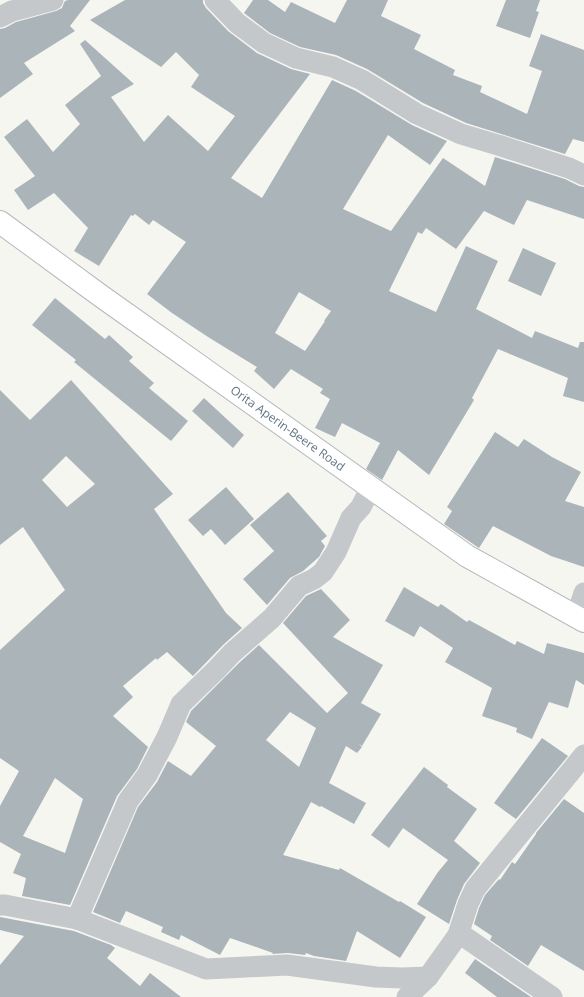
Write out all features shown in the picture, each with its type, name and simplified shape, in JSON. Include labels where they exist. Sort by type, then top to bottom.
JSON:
[{"type":"main road","name":"Orita Aperin-Beere Road","points":[[0,222],[101,296],[467,556],[580,619]]},
{"type":"street","points":[[0,17],[12,11],[53,0]]},
{"type":"street","points":[[215,0],[237,23],[264,43],[296,58],[333,67],[362,80],[417,114],[461,134],[569,168],[584,175]]},
{"type":"street","points":[[77,919],[128,801],[147,775],[167,737],[181,704],[232,653],[272,618],[299,586],[314,579],[323,572],[336,552],[351,518],[361,507],[371,487]]},
{"type":"street","points":[[580,619],[584,593]]},
{"type":"street","points":[[407,997],[428,977],[459,933],[468,904],[475,889],[584,755]]},
{"type":"street","points":[[0,905],[77,919],[206,969],[287,964],[376,977],[428,977]]},
{"type":"street","points":[[459,933],[552,997]]},
{"type":"building","points":[[90,0],[70,26],[75,31],[24,63],[33,74],[0,98],[0,29],[16,22],[56,11],[62,8],[65,1]]},
{"type":"building","points":[[125,0],[203,0],[206,8],[228,31],[257,53],[291,69],[310,74],[231,178],[262,198],[332,80],[356,91],[412,125],[447,141],[430,165],[388,135],[343,209],[391,231],[443,158],[485,186],[495,157],[565,179],[584,187],[584,219],[527,200],[514,225],[484,211],[456,249],[426,228],[422,234],[418,232],[389,291],[436,312],[466,246],[498,261],[476,309],[532,338],[535,331],[578,348],[580,342],[584,342],[584,402],[563,396],[568,378],[498,349],[472,398],[474,400],[429,475],[398,450],[382,480],[366,469],[380,443],[342,423],[335,437],[315,428],[330,399],[320,393],[323,389],[291,369],[274,389],[254,371],[257,367],[208,337],[147,294],[186,242],[153,220],[149,225],[135,214],[133,216],[131,215],[99,266],[74,251],[88,228],[54,193],[28,210],[14,190],[35,176],[4,137],[27,119],[53,152],[80,124],[65,105],[101,76],[80,44],[85,40],[134,84],[111,97],[144,142],[168,115],[208,151],[235,116],[191,87],[199,75],[176,52],[161,67],[90,20]],"holes":[[[299,292],[331,311],[305,351],[275,333]]]},
{"type":"building","points":[[253,0],[268,0],[285,12],[291,2],[335,23],[347,0],[388,0],[381,16],[421,35],[414,49],[455,70],[453,75],[482,86],[480,92],[527,114],[542,71],[529,66],[541,34],[584,50],[584,142],[573,139],[565,154],[466,123],[423,103],[367,69],[336,55],[300,47],[270,33],[244,13]]},
{"type":"building","points":[[506,0],[540,0],[536,11],[539,12],[530,38],[496,26]]},
{"type":"building","points":[[523,248],[556,263],[541,296],[508,281]]},
{"type":"building","points":[[55,298],[105,339],[109,335],[133,357],[129,361],[154,383],[149,388],[188,421],[171,441],[74,362],[76,360],[32,325]]},
{"type":"building","points":[[71,380],[173,494],[154,509],[226,613],[242,628],[193,676],[167,652],[157,660],[156,658],[123,686],[133,697],[113,716],[148,747],[137,769],[117,796],[70,905],[22,896],[26,878],[13,873],[21,854],[0,842],[0,806],[19,771],[0,758],[0,650],[65,590],[23,527],[0,545],[0,390],[30,420]],"holes":[[[66,456],[95,484],[67,507],[42,480]],[[55,778],[83,799],[65,853],[23,836]]]},
{"type":"building","points":[[204,398],[244,435],[233,448],[192,411]]},
{"type":"building","points":[[495,432],[518,447],[524,439],[552,457],[581,472],[565,501],[584,507],[584,567],[551,556],[493,526],[479,548],[444,524],[452,511],[447,507]]},
{"type":"building","points":[[226,487],[254,519],[225,545],[211,529],[203,536],[188,520]]},
{"type":"building","points":[[288,492],[327,536],[321,541],[325,546],[319,557],[303,571],[290,578],[267,605],[243,579],[274,551],[250,525]]},
{"type":"building","points":[[404,587],[438,607],[441,604],[467,622],[469,620],[515,645],[517,641],[544,654],[547,643],[584,653],[584,685],[576,680],[568,708],[549,702],[532,739],[516,732],[517,728],[482,716],[492,688],[445,662],[453,648],[420,626],[414,637],[385,621]]},
{"type":"building","points":[[321,589],[350,620],[333,637],[383,665],[361,703],[381,714],[362,746],[359,744],[362,747],[357,753],[346,746],[329,783],[366,803],[354,824],[311,802],[283,855],[339,870],[340,868],[426,917],[400,958],[357,931],[346,961],[314,956],[306,953],[305,955],[288,953],[272,954],[273,953],[230,938],[220,955],[181,935],[179,940],[161,932],[163,927],[126,911],[120,923],[93,912],[138,807],[157,782],[168,761],[191,776],[216,746],[186,722],[191,711],[259,645],[327,713],[348,693],[283,623],[306,596]],"holes":[[[290,712],[316,728],[299,767],[266,740]]]},
{"type":"building","points":[[542,738],[568,756],[516,819],[494,803]]},
{"type":"building","points":[[424,767],[448,785],[447,787],[477,809],[454,841],[480,863],[464,884],[449,924],[417,904],[438,872],[448,860],[403,828],[389,848],[371,835]]},
{"type":"building","points":[[564,799],[584,813],[584,971],[541,945],[528,966],[490,940],[492,936],[474,924],[485,895],[499,879],[500,880],[512,862],[515,864],[536,833]]},
{"type":"building","points":[[0,917],[74,931],[111,945],[115,948],[107,958],[140,986],[150,973],[181,997],[0,997],[0,965],[24,936],[0,930]]},
{"type":"building","points":[[475,959],[531,997],[497,997],[465,973]]}]
